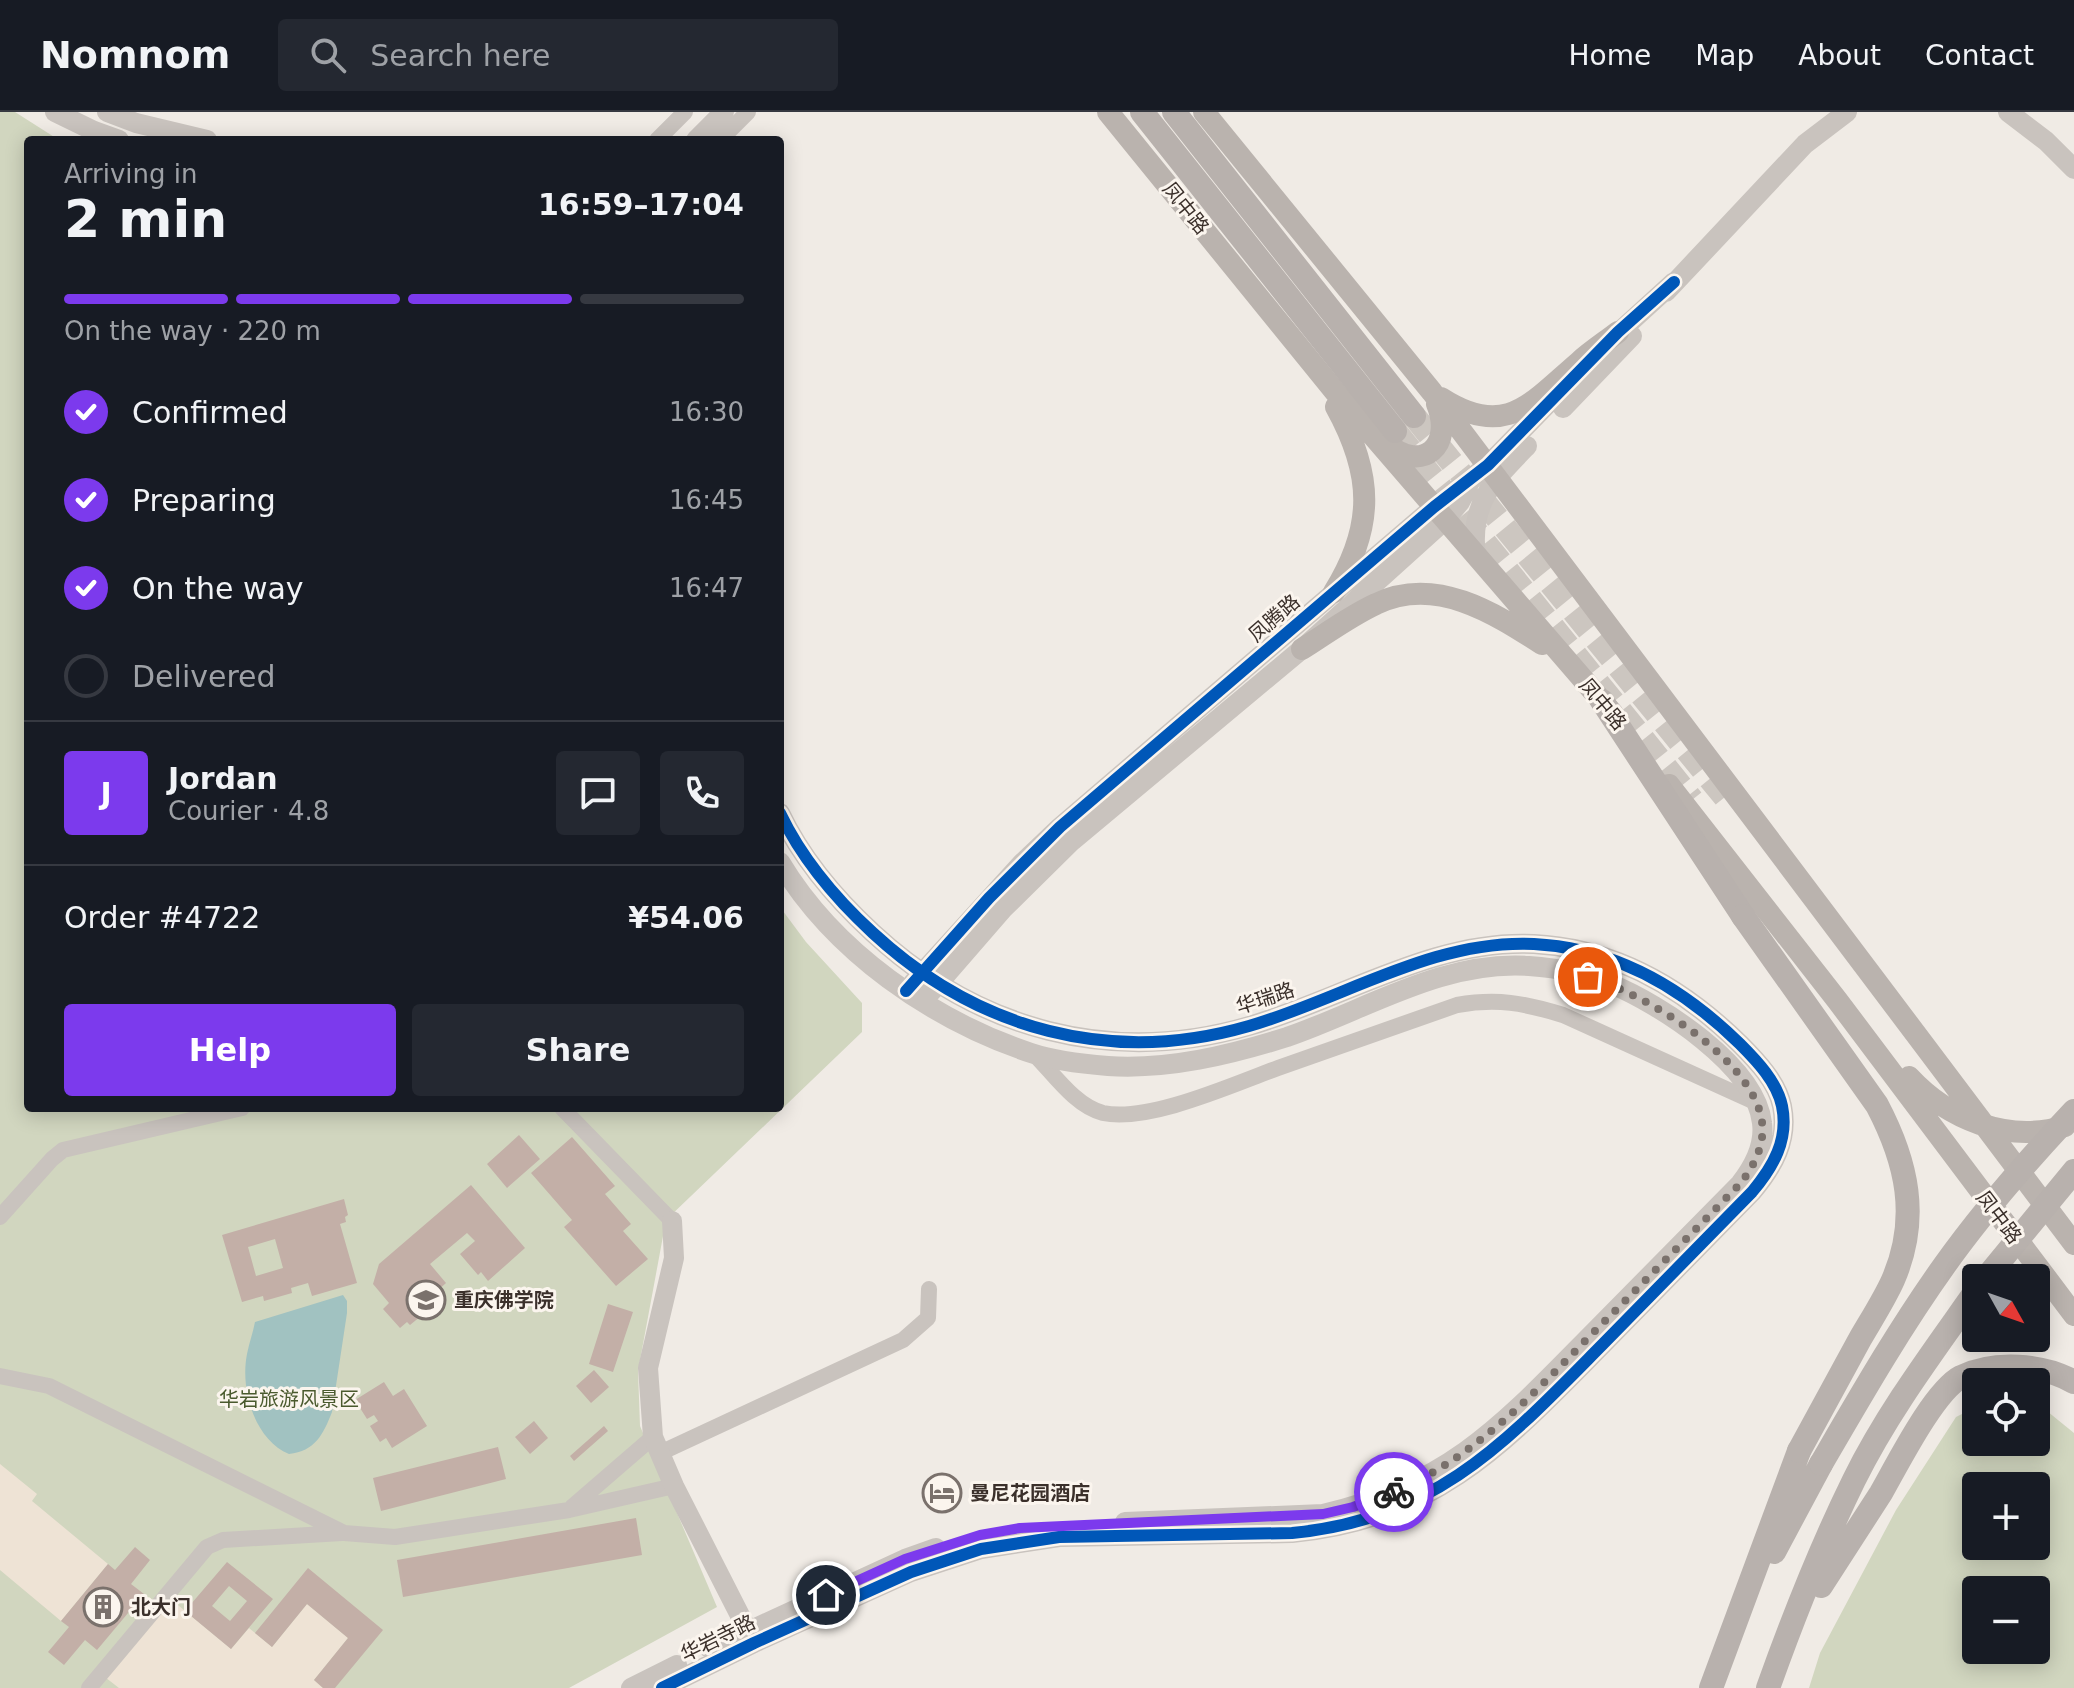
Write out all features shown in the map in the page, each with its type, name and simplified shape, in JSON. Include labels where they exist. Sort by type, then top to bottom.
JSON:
[{"type":"main road","name":"凤中路","points":[[1108,112],[1337,394],[1602,701],[1837,1000],[2074,1315]]},
{"type":"main road","points":[[1142,112],[1395,431]]},
{"type":"main road","points":[[1174,112],[1414,416]]},
{"type":"main road","name":"凤中路","points":[[1204,112],[1432,392],[1467,439],[1485,474],[2074,1244]]},
{"type":"main road","points":[[1432,392],[1464,411],[1477,414],[1504,415],[1518,411],[1542,396],[1618,332]]},
{"type":"main road","points":[[1312,364],[1350,432],[1362,466],[1364,485],[1363,527],[1349,568],[1334,592]]},
{"type":"main road","points":[[1337,394],[1398,453],[1421,457],[1431,452],[1443,433],[1441,414],[1432,392]]},
{"type":"main road","points":[[1302,649],[1378,603],[1405,595],[1434,593],[1470,603],[1503,619],[1563,657]]},
{"type":"main road","points":[[1602,701],[1743,916],[1877,1105],[1894,1138],[1905,1174],[1909,1212],[1905,1242],[1893,1279],[1799,1451],[1711,1688]]},
{"type":"main road","points":[[1837,1000],[1926,1095],[1985,1126],[2019,1133],[2048,1131],[2074,1123]]},
{"type":"main road","points":[[1737,1621],[1821,1464],[1884,1357],[1944,1265],[2021,1168],[2074,1111]]},
{"type":"main road","points":[[1998,1264],[2074,1171]]},
{"type":"main road","points":[[1768,1688],[1854,1479],[1914,1378],[1962,1311]]},
{"type":"main road","points":[[1785,1642],[1934,1405],[1959,1378],[1995,1368],[2029,1368],[2074,1382]]},
{"type":"street","points":[[55,112],[108,136]]},
{"type":"street","points":[[107,112],[136,123],[190,136]]},
{"type":"street","points":[[661,136],[685,112]]},
{"type":"street","points":[[683,136],[706,112]]},
{"type":"street","points":[[700,136],[724,112]]},
{"type":"street","points":[[724,136],[748,112]]},
{"type":"street","points":[[1476,556],[1473,536],[1475,519],[1488,489],[1485,474],[1626,343],[1674,282],[1836,112]]},
{"type":"street","points":[[1805,144],[1847,112]]},
{"type":"street","points":[[2008,112],[2046,141]]},
{"type":"street","points":[[2023,112],[2074,169]]},
{"type":"street","name":"凤腾路","points":[[915,996],[1022,863],[1060,827],[1334,592],[1439,513],[1460,502],[1618,332],[1674,282]]},
{"type":"street","name":"凤腾路","points":[[930,979],[1072,841],[1302,649],[1439,513]]},
{"type":"street","name":"华瑞路","points":[[784,820],[802,852],[836,896],[882,942],[930,979],[993,1013],[1040,1030],[1122,1043],[1209,1035],[1247,1026],[1447,954],[1490,945],[1533,944],[1575,949],[1618,961],[1655,978],[1692,1001],[1752,1056],[1774,1086],[1782,1104]]},
{"type":"street","points":[[784,868],[806,900],[862,958],[915,996],[994,1039],[1034,1054],[1112,1066],[1165,1065],[1211,1058],[1289,1036],[1408,988],[1450,975],[1492,967],[1527,966],[1568,970],[1609,983],[1644,999],[1710,1047],[1736,1071],[1757,1103]]},
{"type":"street","points":[[1034,1054],[1082,1103],[1105,1113],[1130,1114],[1181,1102],[1457,1005],[1485,1001],[1518,1003],[1563,1015],[1757,1103]]},
{"type":"street","name":"华岩寺路","points":[[662,1688],[750,1636],[905,1559],[980,1535],[1059,1524],[1323,1514],[1380,1498],[1435,1473],[1489,1436],[1515,1412],[1740,1184],[1758,1155],[1762,1139],[1757,1103]]},
{"type":"street","name":"华岩寺路","points":[[631,1688],[750,1636],[911,1572],[981,1549],[1059,1537],[1292,1533],[1326,1529],[1386,1514],[1418,1500],[1473,1466],[1525,1423],[1752,1192],[1769,1171],[1780,1148],[1782,1104]]},
{"type":"street","points":[[0,1217],[63,1150],[225,1112]]},
{"type":"street","points":[[566,1112],[672,1221],[674,1258],[648,1368],[656,1445],[750,1636]]},
{"type":"street","points":[[569,1510],[656,1445],[903,1340],[928,1318],[929,1289]]},
{"type":"street","points":[[0,1376],[49,1386],[344,1533]]},
{"type":"street","points":[[89,1688],[207,1547],[223,1540],[344,1533],[395,1537],[569,1510],[674,1486]]},
{"type":"green space","name":"华岩旅游风景区","points":[[0,112],[15,112],[53,136],[24,136],[24,1112],[779,1112],[666,1220],[638,1371],[640,1426],[717,1607],[569,1688],[0,1688]]},
{"type":"green space","name":"华岩旅游风景区","points":[[784,912],[806,942],[862,1003],[862,1032],[784,1107]]},
{"type":"green space","points":[[1962,1414],[1962,1456],[2050,1456],[2050,1414],[2074,1433],[2074,1688],[1809,1688],[1820,1653],[1896,1510],[1956,1417]]},
{"type":"shaded area","points":[[0,1464],[37,1494],[32,1501],[108,1564],[61,1621],[0,1570]]},
{"type":"shaded area","points":[[167,1596],[231,1649],[249,1628],[272,1647],[307,1604],[348,1638],[314,1680],[323,1688],[119,1688],[101,1674]]},
{"type":"water","points":[[343,1295],[347,1301],[347,1313],[332,1412],[312,1445],[289,1454],[277,1447],[258,1425],[248,1397],[245,1368],[255,1322]]},
{"type":"building","points":[[519,1135],[540,1159],[507,1188],[487,1164]]},
{"type":"building","points":[[572,1137],[615,1186],[605,1194],[631,1224],[623,1231],[648,1259],[616,1286],[564,1227],[572,1220],[531,1173]]},
{"type":"building","points":[[471,1185],[525,1248],[488,1281],[481,1272],[478,1275],[460,1254],[475,1241],[467,1233],[430,1264],[446,1283],[427,1300],[432,1307],[410,1325],[407,1322],[400,1328],[383,1309],[389,1303],[373,1284],[379,1264]]},
{"type":"building","points":[[344,1199],[348,1215],[346,1222],[340,1224],[357,1283],[312,1296],[308,1283],[291,1288],[292,1293],[264,1301],[263,1296],[242,1302],[222,1235]],"holes":[[[275,1239],[283,1268],[256,1276],[248,1247]]]},
{"type":"building","points":[[608,1304],[633,1312],[613,1372],[589,1364]]},
{"type":"building","points":[[594,1370],[609,1387],[591,1403],[576,1386]]},
{"type":"building","points":[[384,1382],[393,1396],[404,1389],[427,1426],[392,1448],[386,1438],[380,1442],[370,1426],[378,1421],[374,1415],[367,1419],[355,1400]]},
{"type":"building","points":[[534,1421],[548,1438],[530,1454],[515,1437]]},
{"type":"building","points":[[604,1426],[608,1431],[574,1461],[570,1456]]},
{"type":"building","points":[[498,1447],[506,1479],[381,1511],[373,1478]]},
{"type":"building","points":[[636,1518],[642,1555],[403,1597],[397,1560]]},
{"type":"building","name":"北大门","points":[[135,1547],[150,1560],[131,1584],[144,1594],[97,1650],[85,1640],[64,1665],[48,1652],[69,1627],[61,1621],[108,1564],[115,1570]]},
{"type":"building","points":[[227,1562],[273,1599],[231,1649],[185,1611]],"holes":[[[229,1586],[247,1601],[230,1621],[212,1606]]]},
{"type":"building","points":[[308,1568],[383,1630],[335,1688],[323,1688],[314,1680],[348,1638],[307,1604],[272,1647],[255,1633]]},
{"type":"tunnel","points":[[1414,416],[1725,797]]},
{"type":"tunnel","points":[[1395,431],[1692,800]]},
{"type":"cycle path","points":[[906,991],[989,898],[1060,827],[1434,507],[1488,465],[1618,332],[1674,282]]},
{"type":"cycle path","points":[[662,1688],[911,1572],[981,1549],[1059,1537],[1292,1533],[1343,1525],[1388,1511],[1428,1493],[1465,1470],[1533,1413],[1752,1192],[1773,1163],[1783,1130],[1782,1106],[1771,1080],[1753,1057],[1718,1024],[1695,1005],[1646,974],[1592,953],[1563,947],[1497,945],[1460,951],[1389,973],[1284,1015],[1198,1037],[1147,1042],[1097,1040],[1049,1031],[1002,1016],[957,994],[914,966],[873,933],[833,892],[809,862],[784,820]]},
{"type":"way so far","points":[[1394,1492],[1435,1473],[1489,1436],[1515,1412],[1740,1184],[1758,1155],[1762,1122],[1757,1103],[1736,1071],[1678,1021],[1644,999],[1588,977]]},
{"type":"place","name":"重庆佛学院","points":[[426,1300]]},
{"type":"place","name":"曼尼花园酒店","points":[[942,1493]]},
{"type":"place","name":"北大门","points":[[103,1607]]},
{"type":"route","points":[[826,1595],[905,1559],[980,1535],[1059,1524],[1323,1514],[1394,1492]]}]
